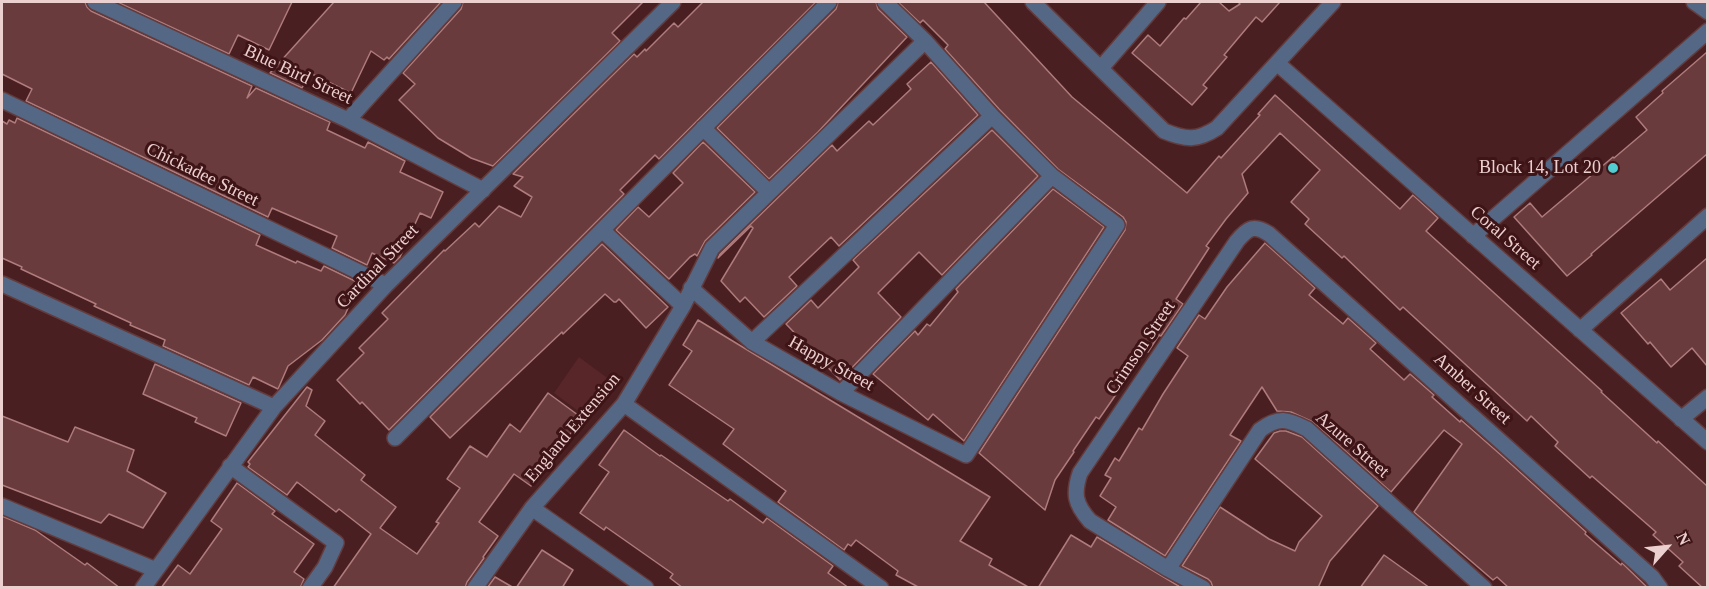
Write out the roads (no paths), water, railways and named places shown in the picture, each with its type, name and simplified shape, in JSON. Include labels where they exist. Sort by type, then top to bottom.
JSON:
[{"type":"street","name":"Blue Bird Street","points":[[95,2],[348,120],[483,190]]},
{"type":"street","points":[[348,120],[454,2]]},
{"type":"street","name":"Cardinal Street","points":[[143,588],[274,407],[386,285],[673,2]]},
{"type":"street","points":[[395,438],[829,2]]},
{"type":"street","points":[[841,393],[1052,176],[992,116],[925,41],[885,2]]},
{"type":"street","points":[[1033,2],[1164,131],[1179,137],[1192,138],[1206,135],[1217,128],[1333,2]]},
{"type":"street","points":[[1101,68],[1158,2]]},
{"type":"street","points":[[1694,2],[1707,12]]},
{"type":"street","points":[[1473,236],[1707,31]]},
{"type":"street","name":"England Extension","points":[[475,588],[532,508],[624,404],[683,306],[712,248],[925,41]]},
{"type":"street","name":"Coral Street","points":[[1277,63],[1707,442]]},
{"type":"street","name":"Chickadee Street","points":[[2,100],[386,285]]},
{"type":"street","points":[[752,342],[992,116]]},
{"type":"street","points":[[703,128],[769,192]]},
{"type":"street","name":"Happy Street","points":[[691,288],[752,342],[841,393],[966,455],[1117,225],[1052,176]]},
{"type":"street","points":[[1580,330],[1707,216]]},
{"type":"street","name":"Crimson Street","points":[[1168,569],[1090,521],[1081,511],[1076,498],[1076,484],[1080,473],[1236,241],[1252,228]]},
{"type":"street","name":"Amber Street","points":[[1252,228],[1261,228],[1269,234],[1652,577],[1660,588]]},
{"type":"street","points":[[602,230],[683,306]]},
{"type":"street","points":[[2,284],[274,407]]},
{"type":"street","points":[[1681,419],[1707,396]]},
{"type":"street","points":[[624,404],[881,588]]},
{"type":"street","name":"Azure Street","points":[[1168,569],[1260,430],[1270,422],[1282,419],[1307,429],[1484,588]]},
{"type":"street","points":[[230,466],[336,543],[325,567],[310,588]]},
{"type":"street","points":[[2,506],[156,570]]},
{"type":"street","points":[[532,508],[646,587]]},
{"type":"street","points":[[1168,569],[1203,588]]},
{"type":"place","name":"Block 14, Lot 20","points":[[1613,168]]}]
